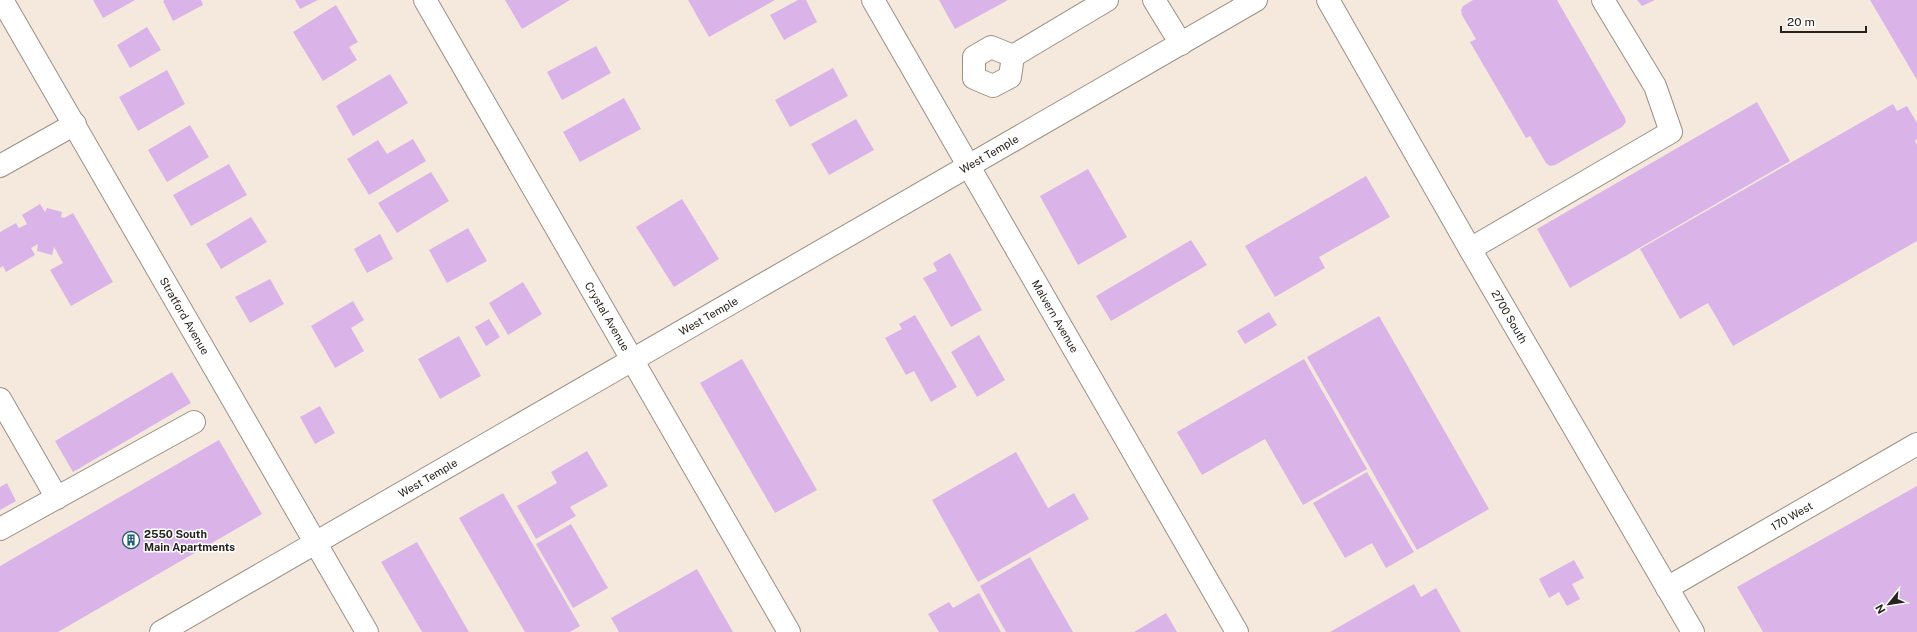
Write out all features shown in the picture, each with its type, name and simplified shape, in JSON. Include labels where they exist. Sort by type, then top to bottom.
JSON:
[{"type":"street","name":"Stratford Avenue","points":[[2,0],[75,124],[367,632]]},
{"type":"street","name":"Crystal Avenue","points":[[425,0],[789,632]]},
{"type":"street","name":"Malvern Avenue","points":[[873,0],[1237,632]]},
{"type":"street","points":[[1013,56],[1107,0]]},
{"type":"street","points":[[1154,0],[1181,44]]},
{"type":"street","name":"West Temple","points":[[161,632],[189,625],[316,542],[1256,0]]},
{"type":"street","name":"2700 South","points":[[1328,0],[1470,250],[1693,632]]},
{"type":"street","points":[[1470,250],[1671,132],[1655,86],[1603,0]]},
{"type":"street","points":[[0,166],[75,124]]},
{"type":"street","points":[[0,399],[57,498]]},
{"type":"street","points":[[0,529],[194,422]]},
{"type":"street","name":"170 West","points":[[1667,588],[1917,444]]},
{"type":"building","points":[[93,0],[135,0],[103,18]]},
{"type":"building","points":[[201,0],[203,5],[173,21],[163,1]]},
{"type":"building","points":[[295,0],[318,0],[300,9]]},
{"type":"building","points":[[505,0],[570,0],[522,29]]},
{"type":"building","points":[[688,0],[775,0],[709,37]]},
{"type":"building","points":[[798,0],[806,0],[817,22],[784,40],[770,15]]},
{"type":"building","points":[[939,0],[1008,0],[955,29]]},
{"type":"building","points":[[1473,0],[1557,0],[1625,118],[1626,122],[1622,127],[1555,165],[1550,166],[1546,163],[1530,136],[1526,138],[1470,42],[1476,39],[1462,15],[1461,10],[1463,6]]},
{"type":"building","points":[[1637,0],[1655,0],[1642,6]]},
{"type":"building","points":[[1870,0],[1917,0],[1917,80]]},
{"type":"building","points":[[336,5],[358,42],[349,47],[357,60],[323,81],[293,32]]},
{"type":"building","points":[[147,27],[161,50],[130,68],[117,45]]},
{"type":"building","points":[[596,46],[611,73],[562,100],[547,72]]},
{"type":"building","points":[[833,68],[848,96],[790,127],[775,100]]},
{"type":"building","points":[[167,70],[185,104],[138,131],[119,97]]},
{"type":"building","points":[[390,74],[408,103],[353,136],[336,106]]},
{"type":"building","points":[[624,98],[641,129],[580,162],[563,132]]},
{"type":"building","points":[[1757,102],[1790,161],[1570,288],[1537,229]]},
{"type":"building","points":[[1893,104],[1897,111],[1907,106],[1917,123],[1917,139],[1915,141],[1917,145],[1917,241],[1733,346],[1708,303],[1680,319],[1640,249]]},
{"type":"building","points":[[856,119],[874,150],[829,175],[811,144]]},
{"type":"building","points":[[190,125],[209,157],[167,182],[148,150]]},
{"type":"building","points":[[413,139],[426,161],[369,195],[347,159],[378,140],[387,154]]},
{"type":"building","points":[[229,164],[247,195],[191,226],[173,195]]},
{"type":"building","points":[[1088,169],[1127,237],[1078,265],[1040,196]]},
{"type":"building","points":[[431,172],[449,201],[397,233],[378,203]]},
{"type":"building","points":[[1366,176],[1390,217],[1319,257],[1325,268],[1275,297],[1245,246]]},
{"type":"building","points":[[682,199],[719,259],[674,287],[636,227]]},
{"type":"building","points":[[40,204],[45,212],[47,208],[62,212],[61,217],[64,218],[73,213],[113,282],[71,306],[50,270],[63,263],[54,247],[52,255],[37,251],[38,244],[31,248],[35,255],[6,272],[3,266],[0,268],[0,232],[16,223],[19,228],[27,224],[22,215]]},
{"type":"building","points":[[251,217],[267,242],[221,269],[206,244]]},
{"type":"building","points":[[468,228],[487,261],[447,283],[429,250]]},
{"type":"building","points":[[380,234],[393,259],[367,273],[354,249]]},
{"type":"building","points":[[1191,240],[1207,265],[1111,321],[1096,296]]},
{"type":"building","points":[[950,253],[982,310],[951,327],[923,278],[937,271],[933,263]]},
{"type":"building","points":[[270,279],[284,304],[250,323],[235,297]]},
{"type":"building","points":[[523,282],[542,314],[508,335],[489,303]]},
{"type":"building","points":[[353,301],[364,320],[351,328],[364,351],[335,368],[311,326]]},
{"type":"building","points":[[1269,312],[1277,325],[1245,344],[1237,331]]},
{"type":"building","points":[[915,315],[957,387],[931,402],[914,371],[906,375],[885,338],[902,329],[899,324]]},
{"type":"building","points":[[1379,316],[1489,509],[1417,550],[1307,357]]},
{"type":"building","points":[[489,319],[500,337],[486,346],[475,327]]},
{"type":"building","points":[[979,335],[1005,380],[977,397],[951,352]]},
{"type":"building","points":[[459,336],[481,376],[440,399],[418,359]]},
{"type":"building","points":[[742,359],[817,490],[775,513],[700,383]]},
{"type":"building","points":[[1304,359],[1367,469],[1303,505],[1265,439],[1202,475],[1177,432]]},
{"type":"building","points":[[172,372],[191,403],[73,472],[55,441]]},
{"type":"building","points":[[320,406],[335,433],[315,444],[300,417]]},
{"type":"building","name":"2550 South Main Apartments","points":[[219,440],[262,514],[58,632],[0,632],[0,566]]},
{"type":"building","points":[[587,451],[608,486],[570,507],[576,516],[536,539],[517,506],[557,483],[551,472]]},
{"type":"building","points":[[1016,452],[1048,508],[1074,493],[1089,519],[978,582],[932,500]]},
{"type":"building","points":[[1367,472],[1414,552],[1386,568],[1372,543],[1345,558],[1313,503]]},
{"type":"building","points":[[7,483],[16,501],[0,510],[0,487]]},
{"type":"building","points":[[1917,486],[1917,632],[1763,632],[1737,587]]},
{"type":"building","points":[[503,493],[580,626],[570,632],[525,632],[459,518]]},
{"type":"building","points":[[571,524],[608,588],[573,608],[536,544]]},
{"type":"building","points":[[417,542],[469,632],[422,632],[381,562]]},
{"type":"building","points":[[1030,557],[1073,632],[1006,632],[980,586]]},
{"type":"building","points":[[1574,560],[1584,578],[1572,584],[1580,599],[1567,606],[1559,592],[1549,598],[1539,579]]},
{"type":"building","points":[[697,569],[733,632],[619,632],[611,618]]},
{"type":"building","points":[[1414,584],[1421,597],[1436,588],[1461,632],[1330,632]]},
{"type":"building","points":[[979,593],[1001,632],[939,632],[928,614],[949,602],[953,608]]},
{"type":"building","points":[[1166,613],[1177,632],[1134,632]]},
{"type":"place","name":"2550 South Main Apartments","points":[[131,540]]}]
